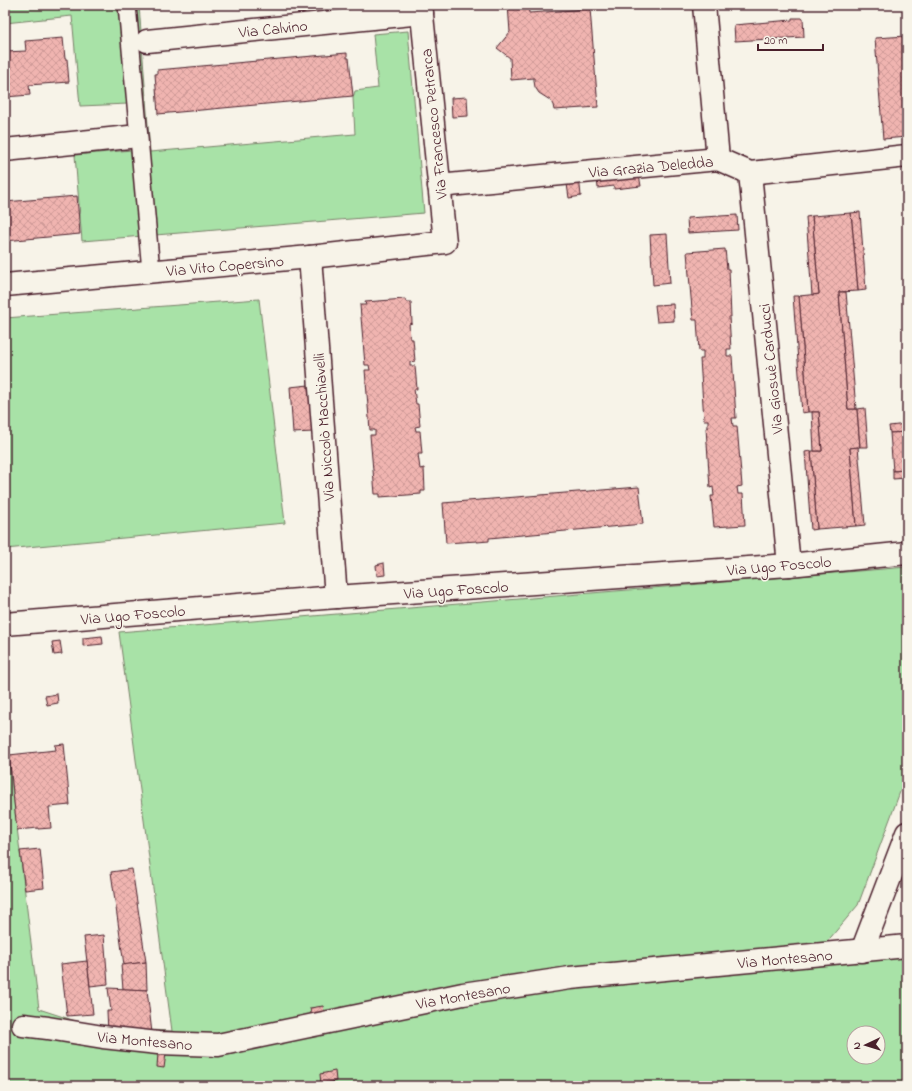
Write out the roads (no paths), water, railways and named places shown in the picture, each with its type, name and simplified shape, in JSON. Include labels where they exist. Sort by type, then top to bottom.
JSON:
[{"type":"street","points":[[127,5],[150,272]]},
{"type":"street","points":[[704,5],[718,158]]},
{"type":"street","name":"Via Calvino","points":[[147,41],[422,9]]},
{"type":"street","name":"Via Francesco Petrarca","points":[[422,9],[445,242]]},
{"type":"street","points":[[5,150],[130,137]]},
{"type":"street","points":[[750,173],[907,156]]},
{"type":"street","name":"Via Grazia Deledda","points":[[439,186],[718,158],[750,173]]},
{"type":"street","name":"Via Giosuè Carducci","points":[[750,173],[789,565]]},
{"type":"street","name":"Via Vito Copersino","points":[[5,285],[310,257],[445,242]]},
{"type":"street","name":"Via Niccolò Macchiavelli","points":[[310,257],[336,597]]},
{"type":"street","name":"Via Ugo Foscolo","points":[[5,624],[336,597],[789,565],[907,553]]},
{"type":"street","points":[[862,950],[907,834]]},
{"type":"street","name":"Via Montesano","points":[[23,1025],[103,1037],[158,1043],[218,1045],[463,994],[570,978],[907,946]]}]
